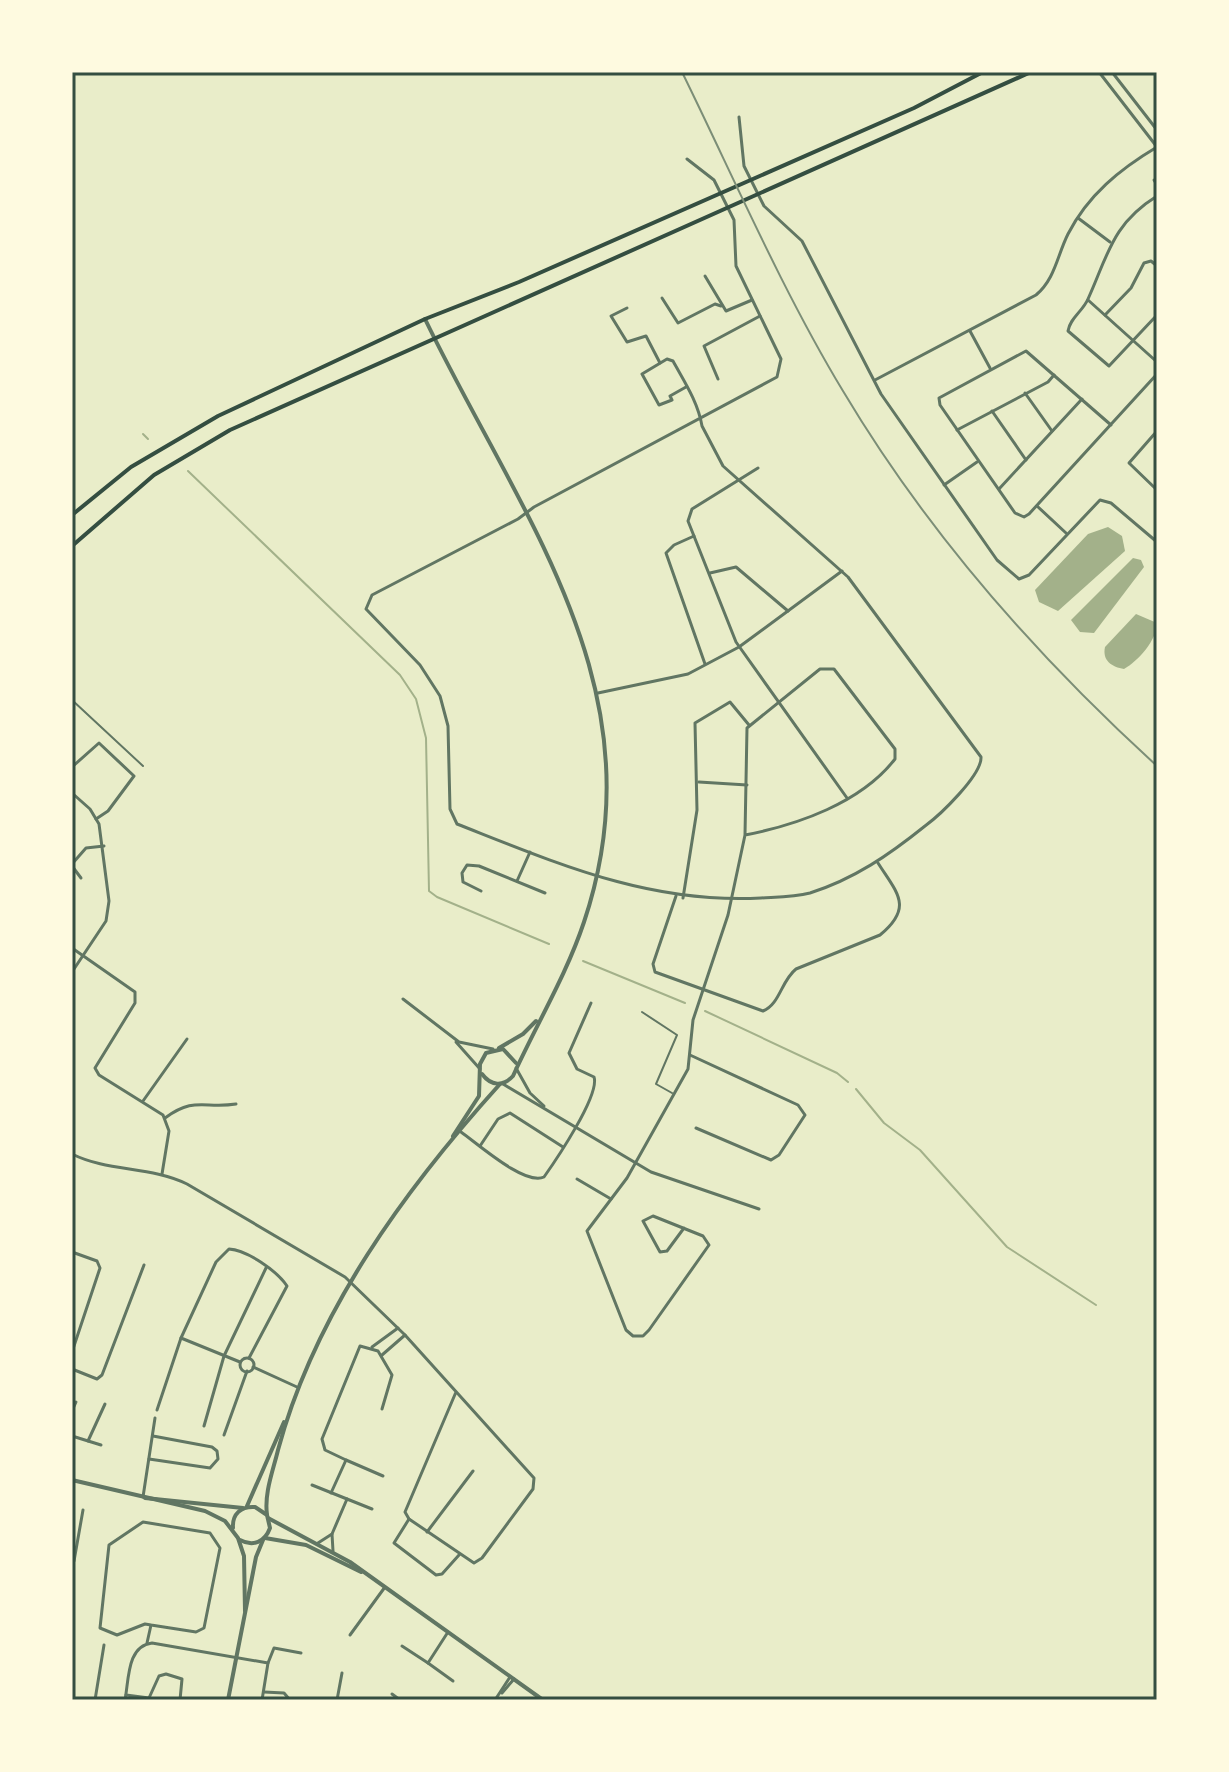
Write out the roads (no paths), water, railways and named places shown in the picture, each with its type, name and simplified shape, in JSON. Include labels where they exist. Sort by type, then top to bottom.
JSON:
[{"type":"main road","points":[[72,515],[131,467],[175,439],[425,319],[691,207],[914,108],[983,72]]},
{"type":"main road","points":[[72,546],[133,490],[197,447],[1031,72]]},
{"type":"street","points":[[875,380],[1041,292],[1051,278],[1078,218],[1108,179],[1157,147],[1099,72]]},
{"type":"street","points":[[1112,72],[1157,130]]},
{"type":"street","points":[[739,117],[744,166],[764,206],[802,241],[875,380],[997,560],[1014,577],[1029,575],[1094,503],[1103,500],[1157,542]]},
{"type":"street","points":[[686,387],[670,396],[672,400],[663,405],[656,404],[642,376],[660,363],[672,360],[686,387],[701,420],[719,459],[739,482],[842,571],[981,760],[979,769],[934,820],[878,863],[806,894],[732,899],[683,898],[596,876],[453,820],[448,726],[440,696],[420,665],[366,609],[372,595],[454,553],[525,514],[701,420],[773,381],[780,374],[781,359],[736,266],[734,220],[714,180],[687,159]]},
{"type":"street","points":[[1157,205],[1155,197],[1138,209],[1111,243],[1088,300],[1068,331],[1101,363],[1113,363],[1157,315]]},
{"type":"street","points":[[1078,218],[1111,243]]},
{"type":"street","points":[[1105,315],[1131,288],[1144,263],[1151,261],[1157,266]]},
{"type":"street","points":[[705,276],[721,306]]},
{"type":"street","points":[[662,298],[676,322],[715,304],[729,312],[752,300]]},
{"type":"street","points":[[1088,300],[1157,362]]},
{"type":"street","points":[[627,308],[611,316],[623,340],[627,342],[646,336],[660,363]]},
{"type":"street","points":[[718,379],[704,346],[760,316]]},
{"type":"street","points":[[425,319],[572,607],[598,693],[608,797],[606,832],[574,951],[513,1076],[501,1084],[451,1142]]},
{"type":"street","points":[[970,331],[990,368]]},
{"type":"street","points":[[1111,425],[1031,353],[1023,351],[939,398],[957,430],[1021,517],[1037,506],[1111,425],[1157,374]]},
{"type":"street","points":[[957,430],[1055,374]]},
{"type":"street","points":[[1025,393],[1052,431]]},
{"type":"street","points":[[999,489],[1082,399]]},
{"type":"street","points":[[992,411],[1026,460]]},
{"type":"street","points":[[1157,431],[1130,460],[1131,467],[1157,490]]},
{"type":"street","points":[[1152,436],[1157,441]]},
{"type":"street","points":[[944,485],[979,461]]},
{"type":"street","points":[[758,468],[690,511],[688,519],[739,647],[847,798]]},
{"type":"street","points":[[1037,506],[1066,533]]},
{"type":"street","points":[[694,536],[674,545],[666,553],[706,665]]},
{"type":"street","points":[[710,573],[728,566],[739,568],[788,611]]},
{"type":"street","points":[[598,693],[688,674],[739,647],[842,571]]},
{"type":"street","points":[[745,835],[784,827],[847,798],[894,762],[895,749],[832,668],[820,669],[749,725]]},
{"type":"street","points":[[683,898],[695,838],[699,782],[695,738],[698,719],[730,702],[749,725],[745,835],[732,899],[693,1020],[690,1055],[675,1094],[635,1164],[589,1226],[586,1237],[605,1273],[626,1330],[633,1336],[643,1336],[649,1330],[708,1251],[706,1237],[684,1228],[653,1216],[646,1217],[643,1223],[660,1252],[667,1251],[684,1228]]},
{"type":"street","points":[[72,767],[99,743],[134,776],[108,811],[96,819]]},
{"type":"street","points":[[699,782],[748,785]]},
{"type":"street","points":[[72,793],[96,819],[104,846],[108,910],[101,929],[72,972]]},
{"type":"street","points":[[81,878],[72,865],[86,848],[104,846]]},
{"type":"street","points":[[517,881],[530,852]]},
{"type":"street","points":[[676,896],[653,968],[660,975],[763,1011],[772,1006],[786,978],[796,969],[883,934],[898,914],[901,901],[878,863]]},
{"type":"street","points":[[481,891],[463,882],[462,873],[467,865],[479,866],[545,893]]},
{"type":"street","points":[[72,948],[135,992],[135,1003],[95,1065],[99,1075],[165,1118],[169,1131],[162,1174]]},
{"type":"street","points":[[403,999],[459,1042],[511,1053],[530,1093],[550,1111]]},
{"type":"street","points":[[228,1700],[245,1611],[264,1539],[270,1528],[269,1485],[297,1387],[322,1331],[350,1282],[451,1142],[479,1096],[483,1056],[532,1027],[551,1000]]},
{"type":"street","points":[[461,1132],[521,1174],[537,1180],[544,1177],[575,1128],[596,1081],[577,1069],[569,1053],[591,1003]]},
{"type":"street","points":[[445,1033],[489,1082],[501,1084],[550,1111],[635,1164],[759,1209]]},
{"type":"street","points":[[143,1101],[187,1039]]},
{"type":"street","points":[[690,1055],[798,1105],[805,1115],[779,1155],[771,1160],[696,1128]]},
{"type":"street","points":[[165,1118],[193,1102],[222,1106],[236,1104]]},
{"type":"street","points":[[480,1146],[498,1119],[510,1113],[564,1148]]},
{"type":"street","points":[[72,1154],[99,1164],[162,1174],[290,1243],[350,1282],[405,1335],[532,1474],[535,1484],[482,1558],[472,1563],[409,1519],[405,1507],[456,1392]]},
{"type":"street","points":[[577,1179],[611,1199]]},
{"type":"street","points":[[157,1410],[181,1338],[216,1262],[229,1249],[238,1250],[287,1286],[249,1358],[240,1362],[181,1338]]},
{"type":"street","points":[[72,1252],[95,1260],[100,1268],[72,1352]]},
{"type":"street","points":[[72,1369],[97,1379],[102,1375],[144,1265]]},
{"type":"street","points":[[204,1426],[224,1356],[266,1268]]},
{"type":"street","points":[[372,1347],[398,1328]]},
{"type":"street","points":[[382,1355],[405,1335]]},
{"type":"street","points":[[382,1409],[392,1375],[382,1355],[372,1347],[360,1346],[322,1439],[325,1450],[383,1476]]},
{"type":"street","points":[[249,1358],[253,1367],[297,1387]]},
{"type":"street","points":[[240,1362],[241,1369],[247,1371]]},
{"type":"street","points":[[224,1435],[247,1371],[253,1367]]},
{"type":"street","points":[[72,1411],[76,1402]]},
{"type":"street","points":[[88,1441],[105,1404]]},
{"type":"street","points":[[233,1529],[235,1516],[245,1507],[287,1417]]},
{"type":"street","points":[[142,1498],[155,1418]]},
{"type":"street","points":[[72,1436],[101,1445]]},
{"type":"street","points":[[149,1459],[210,1468],[218,1459],[217,1451],[212,1447],[153,1436]]},
{"type":"street","points":[[331,1493],[346,1460]]},
{"type":"street","points":[[427,1532],[473,1471]]},
{"type":"street","points":[[72,1480],[220,1517],[233,1529],[245,1561],[245,1611]]},
{"type":"street","points":[[312,1485],[372,1509]]},
{"type":"street","points":[[142,1498],[259,1508],[333,1551],[543,1700]]},
{"type":"street","points":[[333,1551],[332,1534],[347,1499]]},
{"type":"street","points":[[72,1576],[83,1510]]},
{"type":"street","points":[[409,1519],[394,1539],[400,1549],[438,1575],[459,1555]]},
{"type":"street","points":[[143,1522],[210,1533],[220,1548],[204,1628],[196,1632],[151,1625],[145,1624],[117,1635],[100,1628],[109,1545],[143,1522]]},
{"type":"street","points":[[318,1543],[332,1534]]},
{"type":"street","points":[[238,1538],[249,1544],[264,1539],[306,1545],[374,1579]]},
{"type":"street","points":[[350,1635],[385,1587]]},
{"type":"street","points":[[151,1625],[147,1643],[133,1656],[126,1698],[149,1698],[158,1678],[166,1674],[182,1679],[180,1700]]},
{"type":"street","points":[[428,1663],[448,1632]]},
{"type":"street","points":[[147,1643],[268,1663]]},
{"type":"street","points":[[95,1700],[104,1645]]},
{"type":"street","points":[[402,1646],[453,1681]]},
{"type":"street","points":[[262,1700],[268,1663],[274,1648],[301,1653]]},
{"type":"street","points":[[337,1700],[342,1673]]},
{"type":"street","points":[[495,1700],[512,1678]]},
{"type":"street","points":[[264,1692],[284,1693],[290,1700]]},
{"type":"street","points":[[392,1694],[400,1700]]},
{"type":"lane","points":[[72,700],[143,766]]},
{"type":"lane","points":[[642,1012],[677,1035],[656,1084],[675,1094]]},
{"type":"waterway","points":[[143,434],[148,439]]},
{"type":"waterway","points":[[188,471],[400,675],[416,699],[426,738],[429,891],[549,944]]},
{"type":"waterway","points":[[583,961],[685,1003]]},
{"type":"waterway","points":[[705,1011],[837,1073],[848,1082]]},
{"type":"waterway","points":[[856,1089],[884,1123],[920,1150],[1007,1247],[1096,1305]]},
{"type":"railway","points":[[682,72],[799,313],[843,391],[910,494],[947,543],[1027,636],[1157,766]]}]
